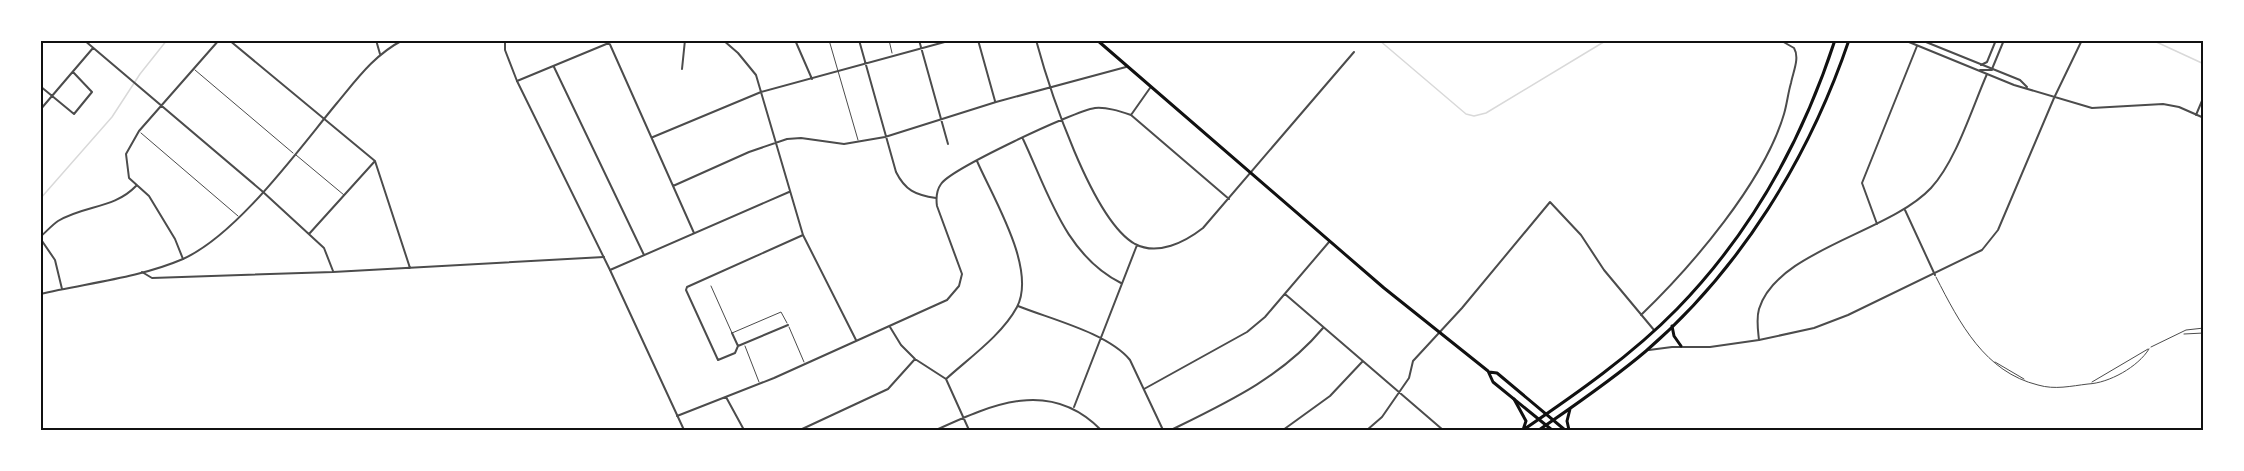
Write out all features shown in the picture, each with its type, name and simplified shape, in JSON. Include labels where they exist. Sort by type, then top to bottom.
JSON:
[{"type":"main road","points":[[1097,40],[1330,241],[1489,372],[1493,382],[1552,430]]},
{"type":"main road","points":[[1523,430],[1546,415],[1654,330],[1715,267],[1760,203],[1792,149],[1835,40]]},
{"type":"main road","points":[[1539,430],[1647,350],[1706,292],[1740,250],[1776,197],[1824,105],[1849,41]]},
{"type":"main road","points":[[1672,326],[1675,339],[1681,346]]},
{"type":"main road","points":[[1489,372],[1497,373],[1553,421],[1567,430]]},
{"type":"main road","points":[[1514,399],[1526,421],[1523,430]]},
{"type":"main road","points":[[1567,430],[1570,408]]},
{"type":"street","points":[[84,40],[262,191],[309,234],[324,248],[333,272]]},
{"type":"street","points":[[183,259],[175,239],[149,196],[129,178],[126,154],[139,131],[219,40]]},
{"type":"street","points":[[229,40],[375,161],[410,268]]},
{"type":"street","points":[[376,40],[380,54]]},
{"type":"street","points":[[505,40],[505,50],[517,81],[604,257],[684,430]]},
{"type":"street","points":[[517,81],[616,40]]},
{"type":"street","points":[[682,69],[686,40]]},
{"type":"street","points":[[723,40],[756,75],[803,235],[856,341]]},
{"type":"street","points":[[730,45],[733,40]]},
{"type":"street","points":[[795,40],[812,79]]},
{"type":"street","points":[[859,40],[896,172],[905,187],[920,196],[936,198]]},
{"type":"street","points":[[919,40],[948,144]]},
{"type":"street","points":[[652,137],[761,92],[838,73],[952,40]]},
{"type":"street","points":[[978,40],[996,102]]},
{"type":"street","points":[[1036,40],[1049,88],[1061,120],[1101,205],[1120,233],[1137,245],[1170,246],[1187,240],[1203,228],[1253,173],[1354,52]]},
{"type":"street","points":[[1641,315],[1700,253],[1757,169],[1784,114],[1797,57],[1794,48],[1780,40]]},
{"type":"street","points":[[1904,40],[2014,85],[2092,108],[2163,104],[2179,107],[2204,118]]},
{"type":"street","points":[[1921,40],[2020,80],[2027,87]]},
{"type":"street","points":[[1981,64],[1987,62],[1996,40]]},
{"type":"street","points":[[1992,69],[2004,40]]},
{"type":"street","points":[[1647,350],[1681,346],[1710,347],[1760,340],[1834,321],[1970,258],[1992,240],[2082,40]]},
{"type":"street","points":[[40,294],[142,272],[183,259],[209,243],[262,191],[380,54],[400,41]]},
{"type":"street","points":[[609,42],[694,233]]},
{"type":"street","points":[[1877,224],[1862,183],[1917,46]]},
{"type":"street","points":[[40,110],[93,48]]},
{"type":"street","points":[[554,67],[644,255]]},
{"type":"street","points":[[673,186],[776,143],[801,138],[844,144],[885,137],[996,102],[1126,67]]},
{"type":"street","points":[[1977,70],[1992,69]]},
{"type":"street","points":[[40,86],[74,114],[92,94],[89,88],[72,72]]},
{"type":"street","points":[[1760,340],[1758,318],[1766,293],[1795,266],[1905,210],[1930,189],[1943,173],[1987,74]]},
{"type":"street","points":[[1131,115],[1151,87]]},
{"type":"street","points":[[2196,115],[2204,96]]},
{"type":"street","points":[[677,416],[760,384],[947,300],[954,294],[962,279],[961,268],[936,198],[941,183],[977,161],[1061,120],[1095,108],[1112,109],[1131,115],[1229,199]]},
{"type":"street","points":[[1023,139],[1068,236],[1078,251],[1100,271],[1121,284]]},
{"type":"street","points":[[309,234],[375,161]]},
{"type":"street","points":[[946,379],[1006,323],[1018,306],[1023,280],[1019,257],[977,161]]},
{"type":"street","points":[[62,289],[55,260],[40,238],[58,222],[78,212],[108,205],[126,196],[136,185]]},
{"type":"street","points":[[610,270],[790,191]]},
{"type":"street","points":[[1367,430],[1382,417],[1400,392],[1409,378],[1413,361],[1550,202],[1581,235],[1604,270],[1654,330]]},
{"type":"street","points":[[1905,210],[1935,275]]},
{"type":"street","points":[[732,333],[738,346],[735,353],[718,360],[686,290],[688,284],[803,235]]},
{"type":"street","points":[[1144,389],[1247,332],[1265,317],[1330,241]]},
{"type":"street","points":[[1073,408],[1137,245]]},
{"type":"street","points":[[142,272],[152,278],[333,272],[604,257]]},
{"type":"street","points":[[1285,294],[1443,430]]},
{"type":"street","points":[[1018,306],[1101,339],[1122,350],[1163,430]]},
{"type":"street","points":[[738,346],[788,325]]},
{"type":"street","points":[[890,327],[915,359],[946,379],[969,430]]},
{"type":"street","points":[[1172,430],[1244,393],[1278,372],[1303,351],[1323,328]]},
{"type":"street","points":[[800,430],[888,389],[915,359]]},
{"type":"street","points":[[1284,430],[1330,396],[1363,361]]},
{"type":"street","points":[[726,398],[744,430]]},
{"type":"street","points":[[936,430],[1017,400],[1058,402],[1073,408],[1101,430]]},
{"type":"lane","points":[[829,40],[859,142]]},
{"type":"lane","points":[[889,40],[894,57]]},
{"type":"lane","points":[[194,69],[344,196]]},
{"type":"lane","points":[[139,131],[238,217]]},
{"type":"lane","points":[[1935,275],[1964,329],[1994,361],[2026,381]]},
{"type":"lane","points":[[711,286],[732,333],[781,312],[805,363]]},
{"type":"lane","points":[[2091,384],[2150,348],[2186,330],[2204,328]]},
{"type":"lane","points":[[2182,334],[2204,333]]},
{"type":"lane","points":[[744,344],[760,384]]},
{"type":"lane","points":[[1994,361],[1995,366],[2012,377],[2026,381],[2054,387],[2096,385],[2114,377],[2146,354],[2150,348]]},
{"type":"waterway","points":[[40,199],[112,117],[140,74],[167,40]]},
{"type":"waterway","points":[[1379,40],[1466,114],[1474,116],[1486,113],[1607,40]]},
{"type":"waterway","points":[[2152,40],[2204,64]]}]
